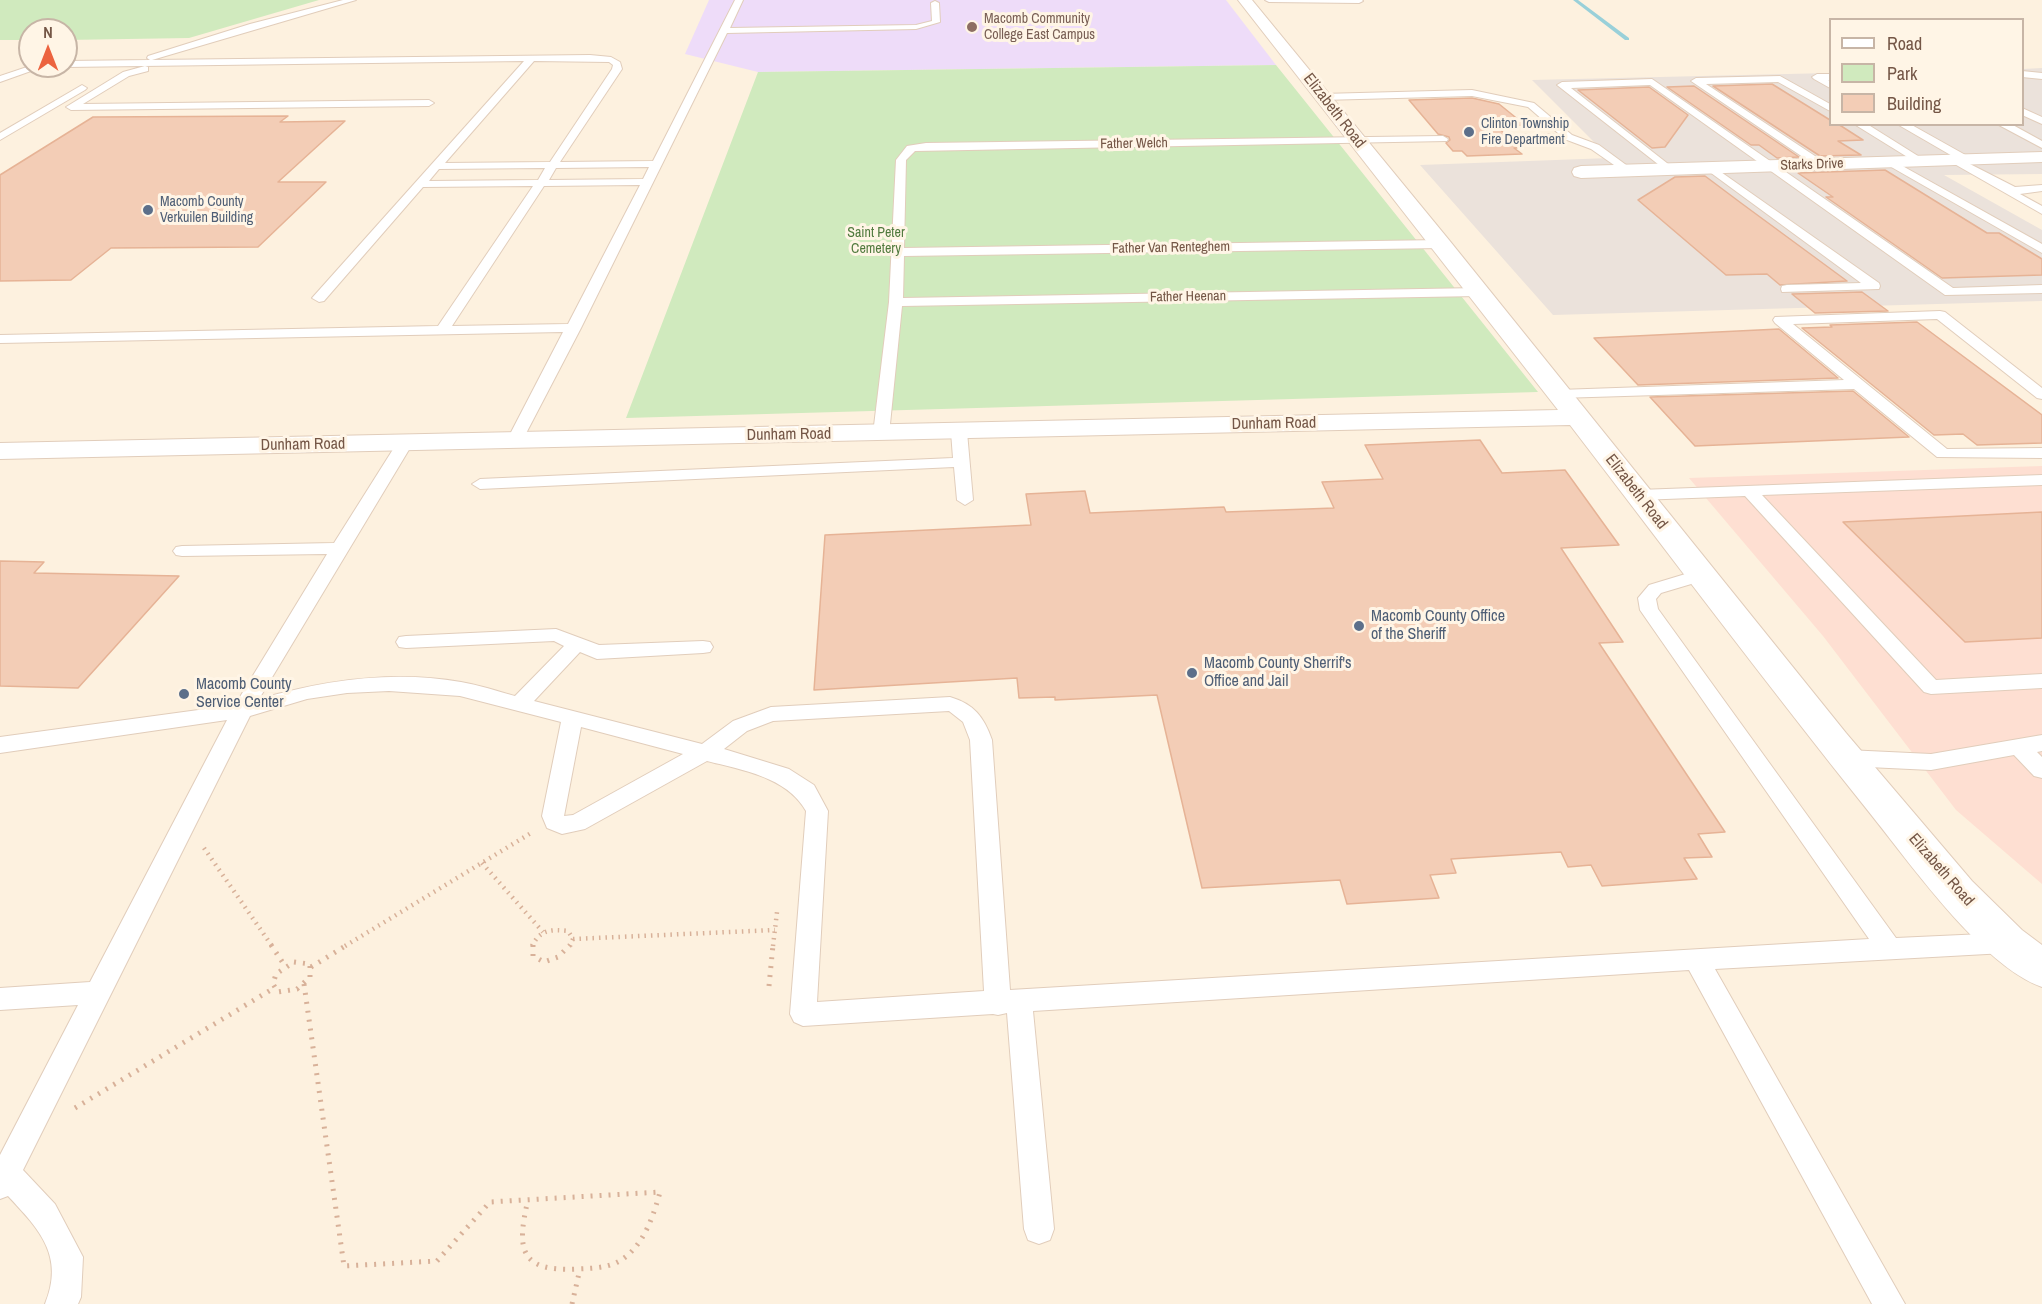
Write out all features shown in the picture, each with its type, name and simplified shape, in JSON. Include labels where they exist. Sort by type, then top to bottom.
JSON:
[{"type":"street","name":"Elizabeth Road","points":[[1245,0],[1442,244],[1847,758],[1958,893],[2007,942],[2042,969]]},
{"type":"street","name":"Starks Drive","points":[[1581,172],[2042,157]]},
{"type":"street","name":"Dunham Road","points":[[0,452],[1577,417]]},
{"type":"lane","points":[[140,63],[158,54],[352,0]]},
{"type":"lane","points":[[515,440],[658,164],[739,0]]},
{"type":"lane","points":[[1269,0],[1359,1]]},
{"type":"lane","points":[[725,31],[916,27],[936,22],[935,3]]},
{"type":"lane","points":[[78,64],[590,58],[611,60],[617,64],[617,69],[442,331]]},
{"type":"lane","points":[[319,298],[531,59]]},
{"type":"lane","points":[[0,137],[123,63]]},
{"type":"lane","points":[[165,69],[135,70],[71,107],[429,103]]},
{"type":"lane","points":[[0,79],[18,71]]},
{"type":"lane","points":[[2024,74],[2042,76]]},
{"type":"lane","points":[[1829,77],[1817,77],[1829,84]]},
{"type":"lane","points":[[1820,164],[1696,81],[1780,79],[1829,107]]},
{"type":"lane","points":[[1668,169],[1562,85],[1652,82],[1950,292],[2042,290]]},
{"type":"lane","points":[[1322,97],[1472,93],[1531,105],[1568,136],[1595,147],[1628,170]]},
{"type":"lane","points":[[2024,112],[2042,121]]},
{"type":"lane","points":[[1862,126],[1921,161]]},
{"type":"lane","points":[[1905,126],[2013,191],[2042,188]]},
{"type":"lane","points":[[2006,126],[2042,145]]},
{"type":"lane","points":[[1508,138],[1568,136]]},
{"type":"lane","name":"Father Welch","points":[[900,252],[902,160],[905,152],[911,148],[1443,139]]},
{"type":"lane","points":[[1890,162],[2042,249]]},
{"type":"lane","points":[[436,166],[658,164]]},
{"type":"lane","points":[[1711,168],[1874,286],[1787,289]]},
{"type":"lane","points":[[420,184],[648,182]]},
{"type":"lane","points":[[2013,191],[2012,194],[2042,211]]},
{"type":"lane","name":"Father Van Renteghem","points":[[900,252],[1442,244]]},
{"type":"lane","points":[[881,434],[900,252]]},
{"type":"lane","name":"Father Heenan","points":[[896,302],[1479,292]]},
{"type":"lane","points":[[2042,395],[1940,315],[1780,320],[1943,454],[2042,453]]},
{"type":"lane","points":[[0,339],[574,328]]},
{"type":"lane","points":[[1559,394],[1857,384]]},
{"type":"lane","points":[[959,432],[965,500]]},
{"type":"lane","points":[[61,1304],[65,1297],[68,1257],[45,1214],[3,1179],[242,711],[339,548],[405,443]]},
{"type":"lane","points":[[480,484],[962,462]]},
{"type":"lane","points":[[1639,495],[2042,480]]},
{"type":"lane","points":[[1749,490],[1931,687],[2042,681]]},
{"type":"lane","points":[[182,551],[339,548]]},
{"type":"lane","points":[[1702,575],[1655,589],[1647,598],[1649,610],[1889,948]]},
{"type":"lane","points":[[406,642],[556,635],[597,652],[703,647]]},
{"type":"lane","points":[[519,704],[577,644]]},
{"type":"lane","points":[[0,745],[242,711],[307,692],[347,686],[389,684],[460,689],[705,752],[781,775],[806,791],[817,812],[803,1014],[2007,942]]},
{"type":"lane","points":[[572,718],[554,819],[562,825],[577,823],[705,752],[740,726],[771,714],[950,704],[963,708],[974,718],[981,740],[1009,1003],[1039,1229]]},
{"type":"lane","points":[[1847,758],[1931,762],[2042,743]]},
{"type":"lane","points":[[2019,747],[2042,770]]},
{"type":"lane","points":[[1696,959],[1889,1304]]},
{"type":"lane","points":[[0,999],[96,993]]},
{"type":"path","points":[[311,967],[554,819]]},
{"type":"path","points":[[185,821],[285,966]]},
{"type":"path","points":[[482,863],[543,932]]},
{"type":"path","points":[[769,986],[777,907]]},
{"type":"path","points":[[550,929],[563,929],[568,931],[573,939],[564,955],[552,961],[539,960],[534,957],[531,948],[537,936],[543,932],[550,929]]},
{"type":"path","points":[[573,939],[775,930]]},
{"type":"path","points":[[301,962],[310,964],[311,967],[312,972],[304,984],[290,992],[278,992],[274,988],[274,979],[285,966],[301,962]]},
{"type":"path","points":[[304,984],[344,1266],[437,1261],[490,1202],[660,1192],[655,1214],[642,1237],[628,1254],[610,1266],[580,1269],[554,1270],[542,1267],[528,1258],[522,1240],[528,1200]]},
{"type":"path","points":[[73,1109],[274,988]]},
{"type":"path","points":[[572,1304],[580,1269]]},
{"type":"shaded area","name":"Macomb Community College East Campus","points":[[709,0],[1226,0],[1276,65],[758,72],[685,54]]},
{"type":"shaded area","points":[[2042,68],[2042,174],[1944,175],[2042,230],[2042,301],[1553,315],[1420,165],[1610,158],[1532,80],[1829,73],[1829,126],[2024,126],[2024,69]]},
{"type":"shaded area","points":[[2042,466],[2042,884],[1956,810],[1823,636],[1689,478]]},
{"type":"green space","points":[[0,0],[319,0],[189,38],[78,40],[78,18],[18,18],[18,40],[0,40]]},
{"type":"green space","name":"Saint Peter Cemetery","points":[[1276,65],[1538,392],[626,418],[758,72]]},
{"type":"building","points":[[1772,84],[1829,119],[1829,126],[1841,126],[1863,140],[1838,141],[1861,155],[1820,156],[1713,86]]},
{"type":"building","points":[[1694,86],[1799,157],[1777,158],[1759,145],[1751,145],[1667,87]]},
{"type":"building","points":[[1649,87],[1688,115],[1665,147],[1652,148],[1578,90]]},
{"type":"building","name":"Clinton Township Fire Department","points":[[1472,98],[1499,104],[1525,125],[1496,126],[1505,134],[1501,137],[1502,141],[1513,142],[1519,148],[1514,148],[1522,154],[1467,156],[1462,151],[1453,151],[1446,143],[1450,140],[1449,137],[1438,134],[1409,100]]},
{"type":"building","name":"Macomb County Verkuilen Building","points":[[288,116],[280,122],[345,121],[278,182],[326,182],[258,247],[111,248],[71,280],[0,281],[0,175],[93,117]]},
{"type":"building","points":[[1885,170],[1987,233],[1999,233],[2042,259],[2042,275],[1942,278],[1826,197],[1833,197],[1798,173]]},
{"type":"building","points":[[1705,176],[1847,281],[1780,285],[1767,274],[1726,275],[1638,200],[1675,177]]},
{"type":"building","points":[[1862,292],[1888,311],[1815,313],[1792,294]]},
{"type":"building","points":[[1917,322],[2042,415],[2042,443],[1977,445],[1963,434],[1934,435],[1802,328]]},
{"type":"building","points":[[1779,329],[1838,378],[1638,385],[1594,338]]},
{"type":"building","points":[[1853,391],[1909,437],[1695,446],[1650,397]]},
{"type":"building","name":"Macomb County Sherrif's Office and Jail","points":[[1480,440],[1502,473],[1565,470],[1619,545],[1561,548],[1623,642],[1599,643],[1725,832],[1698,834],[1712,857],[1684,858],[1697,879],[1602,886],[1591,865],[1568,867],[1561,852],[1451,859],[1456,873],[1430,875],[1439,898],[1347,904],[1340,880],[1202,888],[1157,695],[1055,700],[1055,697],[1019,698],[1017,678],[814,690],[825,535],[1031,525],[1026,494],[1085,491],[1090,513],[1224,507],[1226,512],[1334,508],[1322,482],[1383,479],[1365,445]]},
{"type":"building","points":[[2042,512],[2042,638],[1965,642],[1843,522]]},
{"type":"building","points":[[0,561],[44,562],[34,573],[179,576],[78,688],[0,686]]},
{"type":"waterway","points":[[1575,0],[1627,39]]},
{"type":"place","name":"Macomb Community College East Campus","points":[[972,27]]},
{"type":"place","name":"Clinton Township Fire Department","points":[[1469,132]]},
{"type":"place","name":"Macomb County Verkuilen Building","points":[[148,210]]},
{"type":"place","name":"Macomb County Office of the Sheriff","points":[[1359,626]]},
{"type":"place","name":"Macomb County Sherrif's Office and Jail","points":[[1192,673]]},
{"type":"place","name":"Macomb County Service Center","points":[[184,694]]}]
